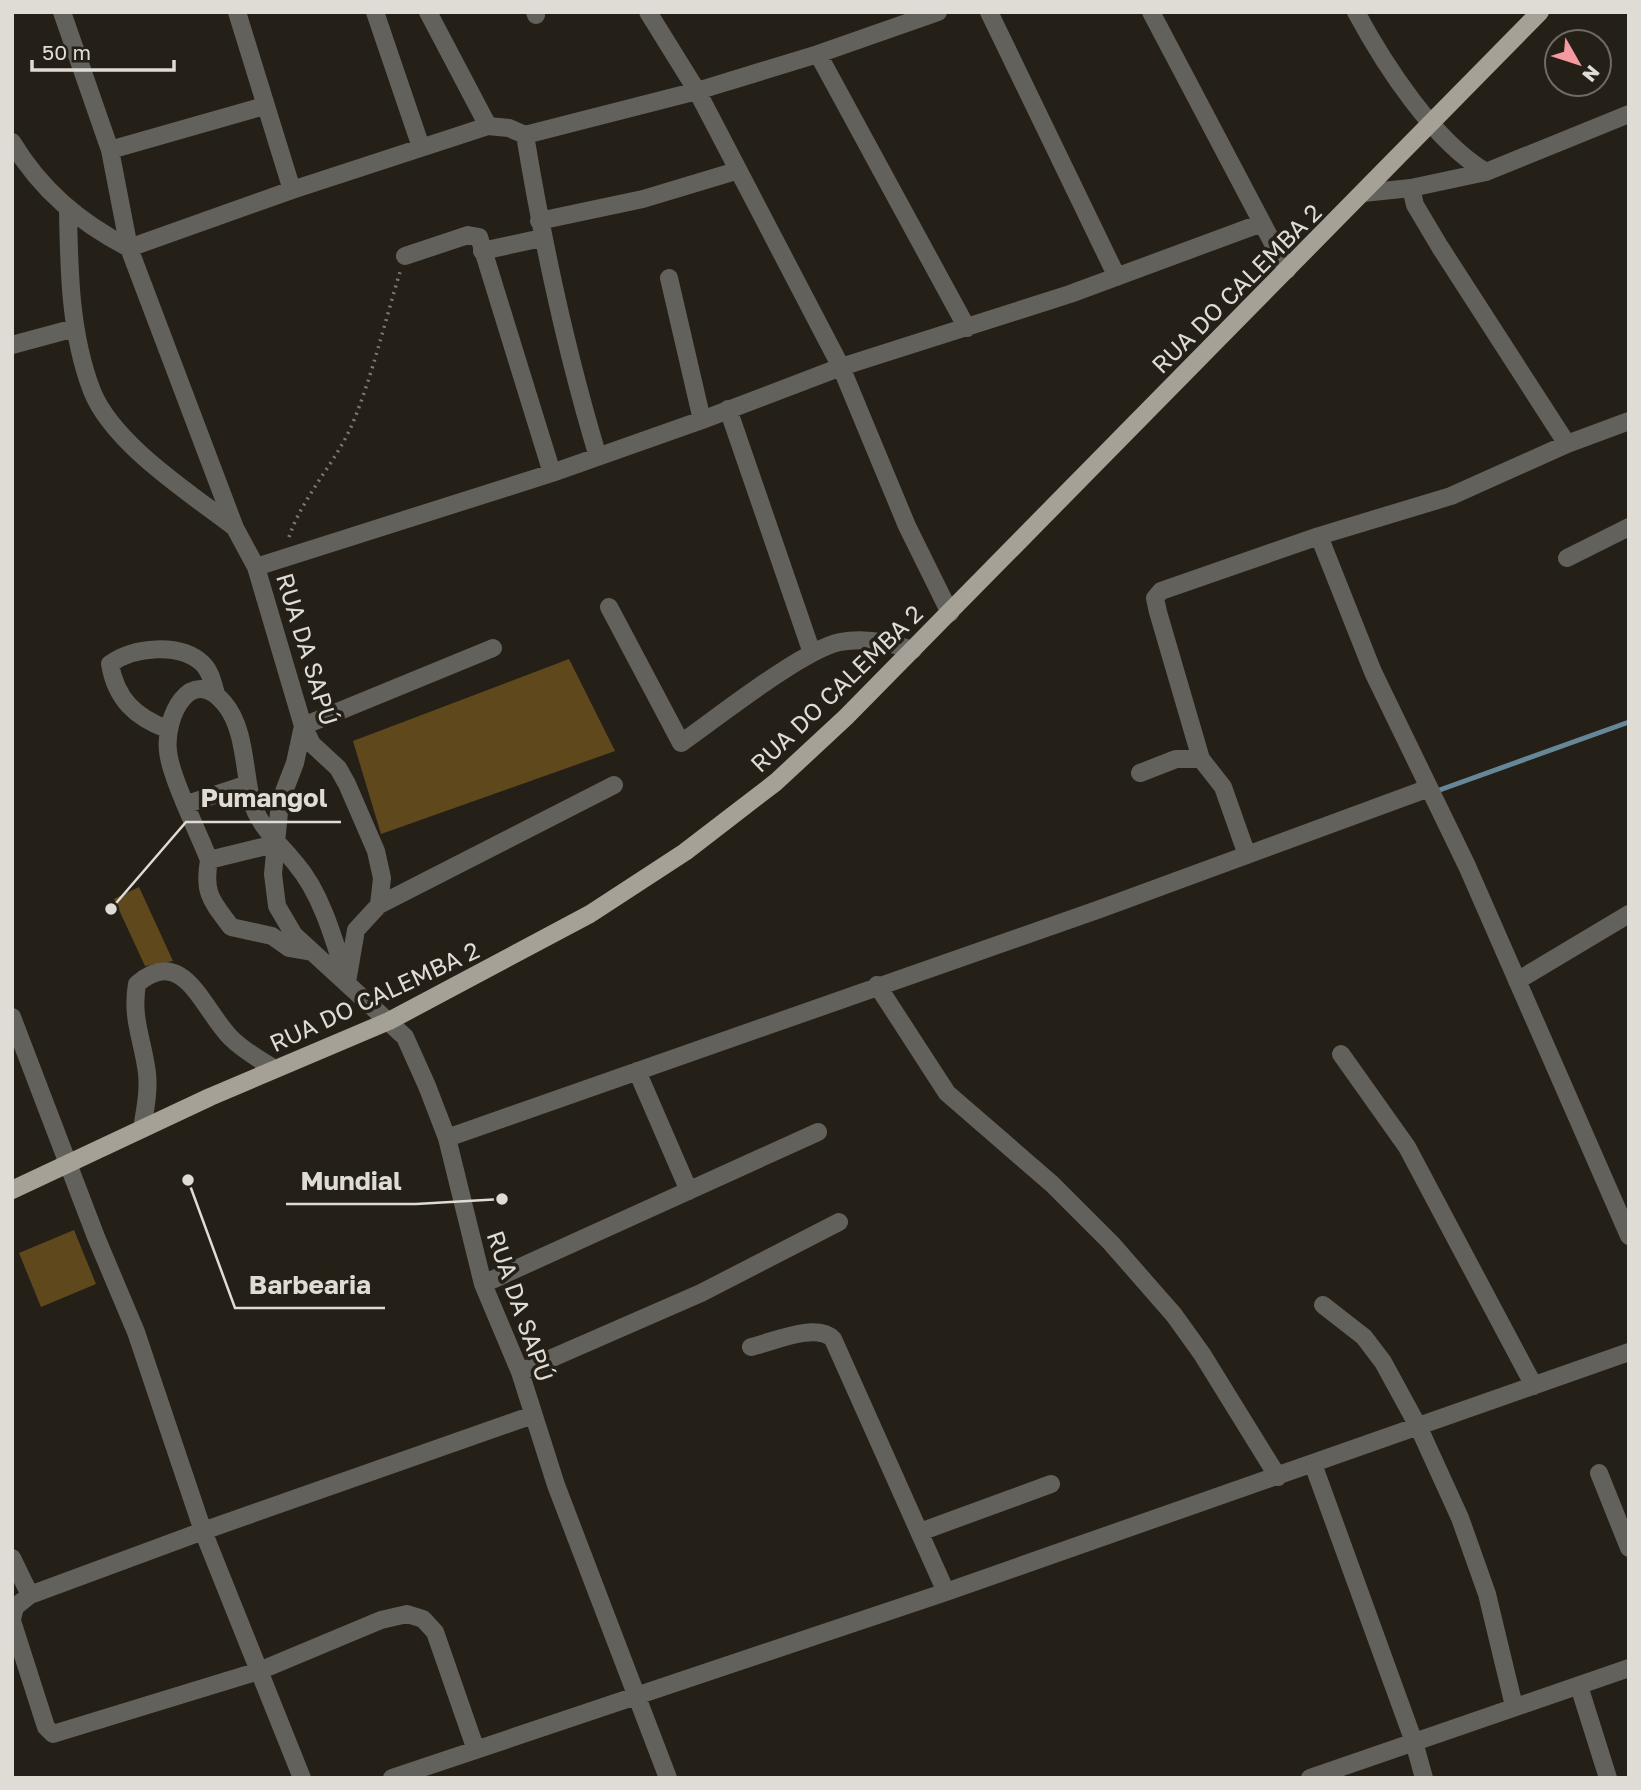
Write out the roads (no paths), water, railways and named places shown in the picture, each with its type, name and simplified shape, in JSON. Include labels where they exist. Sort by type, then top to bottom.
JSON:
[{"type":"main road","name":"RUA DO CALEMBA 2","points":[[12,1190],[275,1069],[389,1021],[590,914],[685,852],[776,782],[950,613],[1540,12]]},
{"type":"street","name":"RUA DA SAPÚ","points":[[62,12],[110,150],[129,248],[235,528],[256,567],[303,726],[312,744],[338,768],[376,851],[382,878],[379,905]]},
{"type":"street","points":[[237,12],[292,190]]},
{"type":"street","points":[[375,12],[421,147]]},
{"type":"street","points":[[428,12],[488,126]]},
{"type":"street","points":[[648,12],[697,91],[736,171],[841,366],[907,526],[950,613]]},
{"type":"street","points":[[12,142],[41,183],[68,211],[129,248],[292,190],[488,126],[509,128],[525,135],[697,91],[818,54],[918,15],[938,12]]},
{"type":"street","points":[[989,12],[1117,276]]},
{"type":"street","points":[[1151,12],[1287,270]]},
{"type":"street","points":[[1356,12],[1379,55],[1432,122],[1462,158],[1486,172]]},
{"type":"street","points":[[818,54],[967,328]]},
{"type":"street","points":[[110,150],[264,106]]},
{"type":"street","points":[[1363,193],[1411,188],[1486,172],[1629,114]]},
{"type":"street","points":[[525,135],[541,230],[570,363],[598,457]]},
{"type":"street","points":[[482,251],[541,230],[736,171]]},
{"type":"street","points":[[1411,188],[1415,205],[1440,247],[1567,444]]},
{"type":"street","points":[[68,211],[69,271],[75,328],[93,393],[116,426],[146,460],[235,528]]},
{"type":"street","points":[[256,567],[552,473],[702,420],[841,366],[967,328],[1262,223]]},
{"type":"street","points":[[405,256],[474,235],[479,237],[552,473]]},
{"type":"street","points":[[669,278],[702,420]]},
{"type":"street","points":[[12,345],[75,328]]},
{"type":"street","points":[[728,409],[812,653]]},
{"type":"street","points":[[1247,855],[1223,787],[1201,760],[1155,598],[1161,592],[1319,537],[1451,496],[1567,444],[1629,421]]},
{"type":"street","points":[[1566,558],[1626,534]]},
{"type":"street","points":[[1319,537],[1373,672],[1430,788],[1627,1227]]},
{"type":"street","points":[[609,607],[681,743],[812,653],[837,643],[863,639],[913,650]]},
{"type":"street","points":[[303,726],[493,648]]},
{"type":"street","points":[[167,729],[133,713],[113,678],[110,664],[124,654],[139,650],[190,655],[204,665],[212,678],[216,694],[233,716],[252,802],[275,844],[297,864],[335,942],[346,982]]},
{"type":"street","points":[[216,694],[203,689],[191,692],[174,707],[167,729],[168,754],[209,860],[205,883],[215,905],[231,927],[272,936],[289,948],[316,952],[356,930],[379,905],[614,785]]},
{"type":"street","name":"RUA DA SAPÚ","points":[[303,726],[295,762],[280,802],[273,874],[277,906],[294,935],[316,952],[405,1037],[447,1138],[483,1284],[520,1372],[556,1485],[668,1778]]},
{"type":"street","points":[[1140,773],[1176,759],[1201,760]]},
{"type":"street","points":[[187,804],[248,784]]},
{"type":"street","points":[[447,1138],[1430,788]]},
{"type":"street","points":[[209,860],[275,844]]},
{"type":"street","points":[[1517,981],[1629,914]]},
{"type":"street","points":[[346,982],[356,930]]},
{"type":"street","points":[[142,1129],[147,1099],[147,1073],[133,1007],[137,984],[152,971],[171,970],[186,980],[229,1037],[275,1069]]},
{"type":"street","points":[[877,985],[947,1093],[965,1112],[1052,1184],[1111,1242],[1174,1315],[1202,1353],[1278,1477]]},
{"type":"street","points":[[12,1017],[68,1165],[136,1332],[203,1531],[302,1778]]},
{"type":"street","points":[[1341,1054],[1407,1147],[1534,1386]]},
{"type":"street","points":[[637,1071],[690,1191]]},
{"type":"street","points":[[483,1284],[818,1132]]},
{"type":"street","points":[[520,1372],[701,1293],[839,1222]]},
{"type":"street","points":[[1323,1305],[1370,1345],[1383,1362],[1419,1428],[1460,1518],[1478,1569],[1514,1706]]},
{"type":"street","points":[[751,1347],[815,1331],[828,1334],[834,1339],[946,1592]]},
{"type":"street","points":[[392,1778],[414,1774],[476,1749],[946,1592],[1629,1352]]},
{"type":"street","points":[[476,1749],[435,1632],[423,1619],[407,1614],[382,1620],[259,1671],[53,1734],[46,1727],[12,1620],[15,1607],[30,1595],[533,1415]]},
{"type":"street","points":[[1313,1464],[1414,1742],[1424,1778]]},
{"type":"street","points":[[1599,1473],[1629,1548]]},
{"type":"street","points":[[920,1532],[1051,1485]]},
{"type":"street","points":[[12,1558],[30,1595]]},
{"type":"street","points":[[1310,1778],[1629,1668]]},
{"type":"street","points":[[1578,1686],[1608,1778]]},
{"type":"waterway","points":[[1434,792],[1629,722]]},
{"type":"place","name":"Pumangol","points":[[111,909]]},
{"type":"place","name":"Barbearia","points":[[188,1180]]},
{"type":"place","name":"Mundial","points":[[502,1199]]}]
